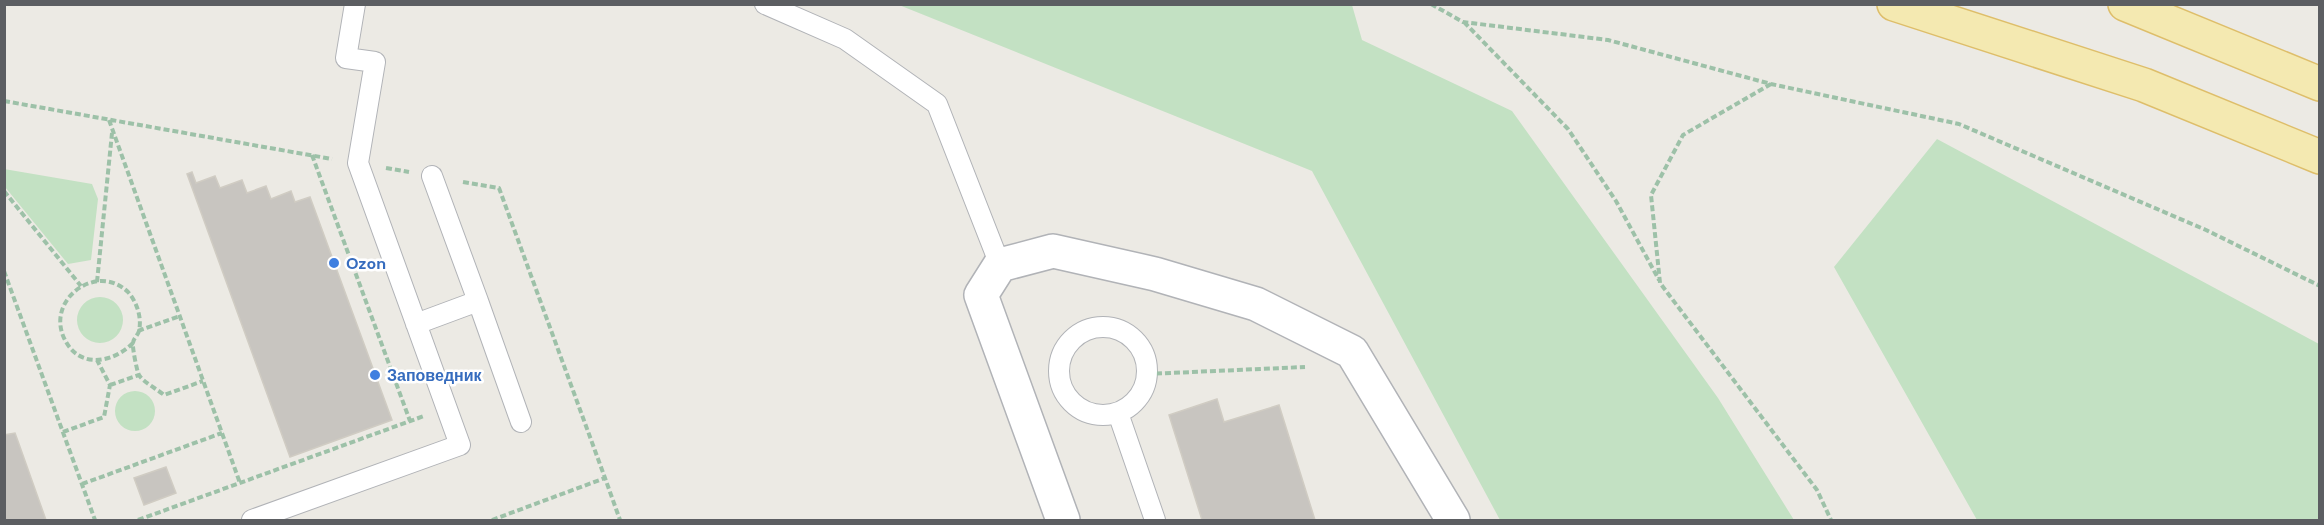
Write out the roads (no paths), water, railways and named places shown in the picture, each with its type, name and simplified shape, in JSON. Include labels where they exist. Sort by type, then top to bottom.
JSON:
[{"type":"main road","points":[[1894,4],[2144,86],[2319,157]]},
{"type":"main road","points":[[2125,4],[2319,84]]},
{"type":"street","points":[[1063,520],[981,295],[1000,265],[1053,251],[1155,274],[1256,304],[1352,352],[1453,520]]},
{"type":"lane","points":[[252,520],[460,445],[358,163],[375,62],[346,58],[355,4]]},
{"type":"lane","points":[[765,4],[845,39],[936,104],[1000,265]]},
{"type":"lane","points":[[432,176],[521,422]]},
{"type":"lane","points":[[416,324],[478,301]]},
{"type":"lane","points":[[1100,326],[1124,332],[1142,350],[1148,374],[1138,398],[1118,413],[1093,414],[1071,402],[1059,380],[1061,355],[1076,335],[1100,326]]},
{"type":"lane","points":[[1118,413],[1155,520]]},
{"type":"place","name":"Ozon","points":[[334,263]]},
{"type":"place","name":"Заповедник","points":[[375,375]]}]
